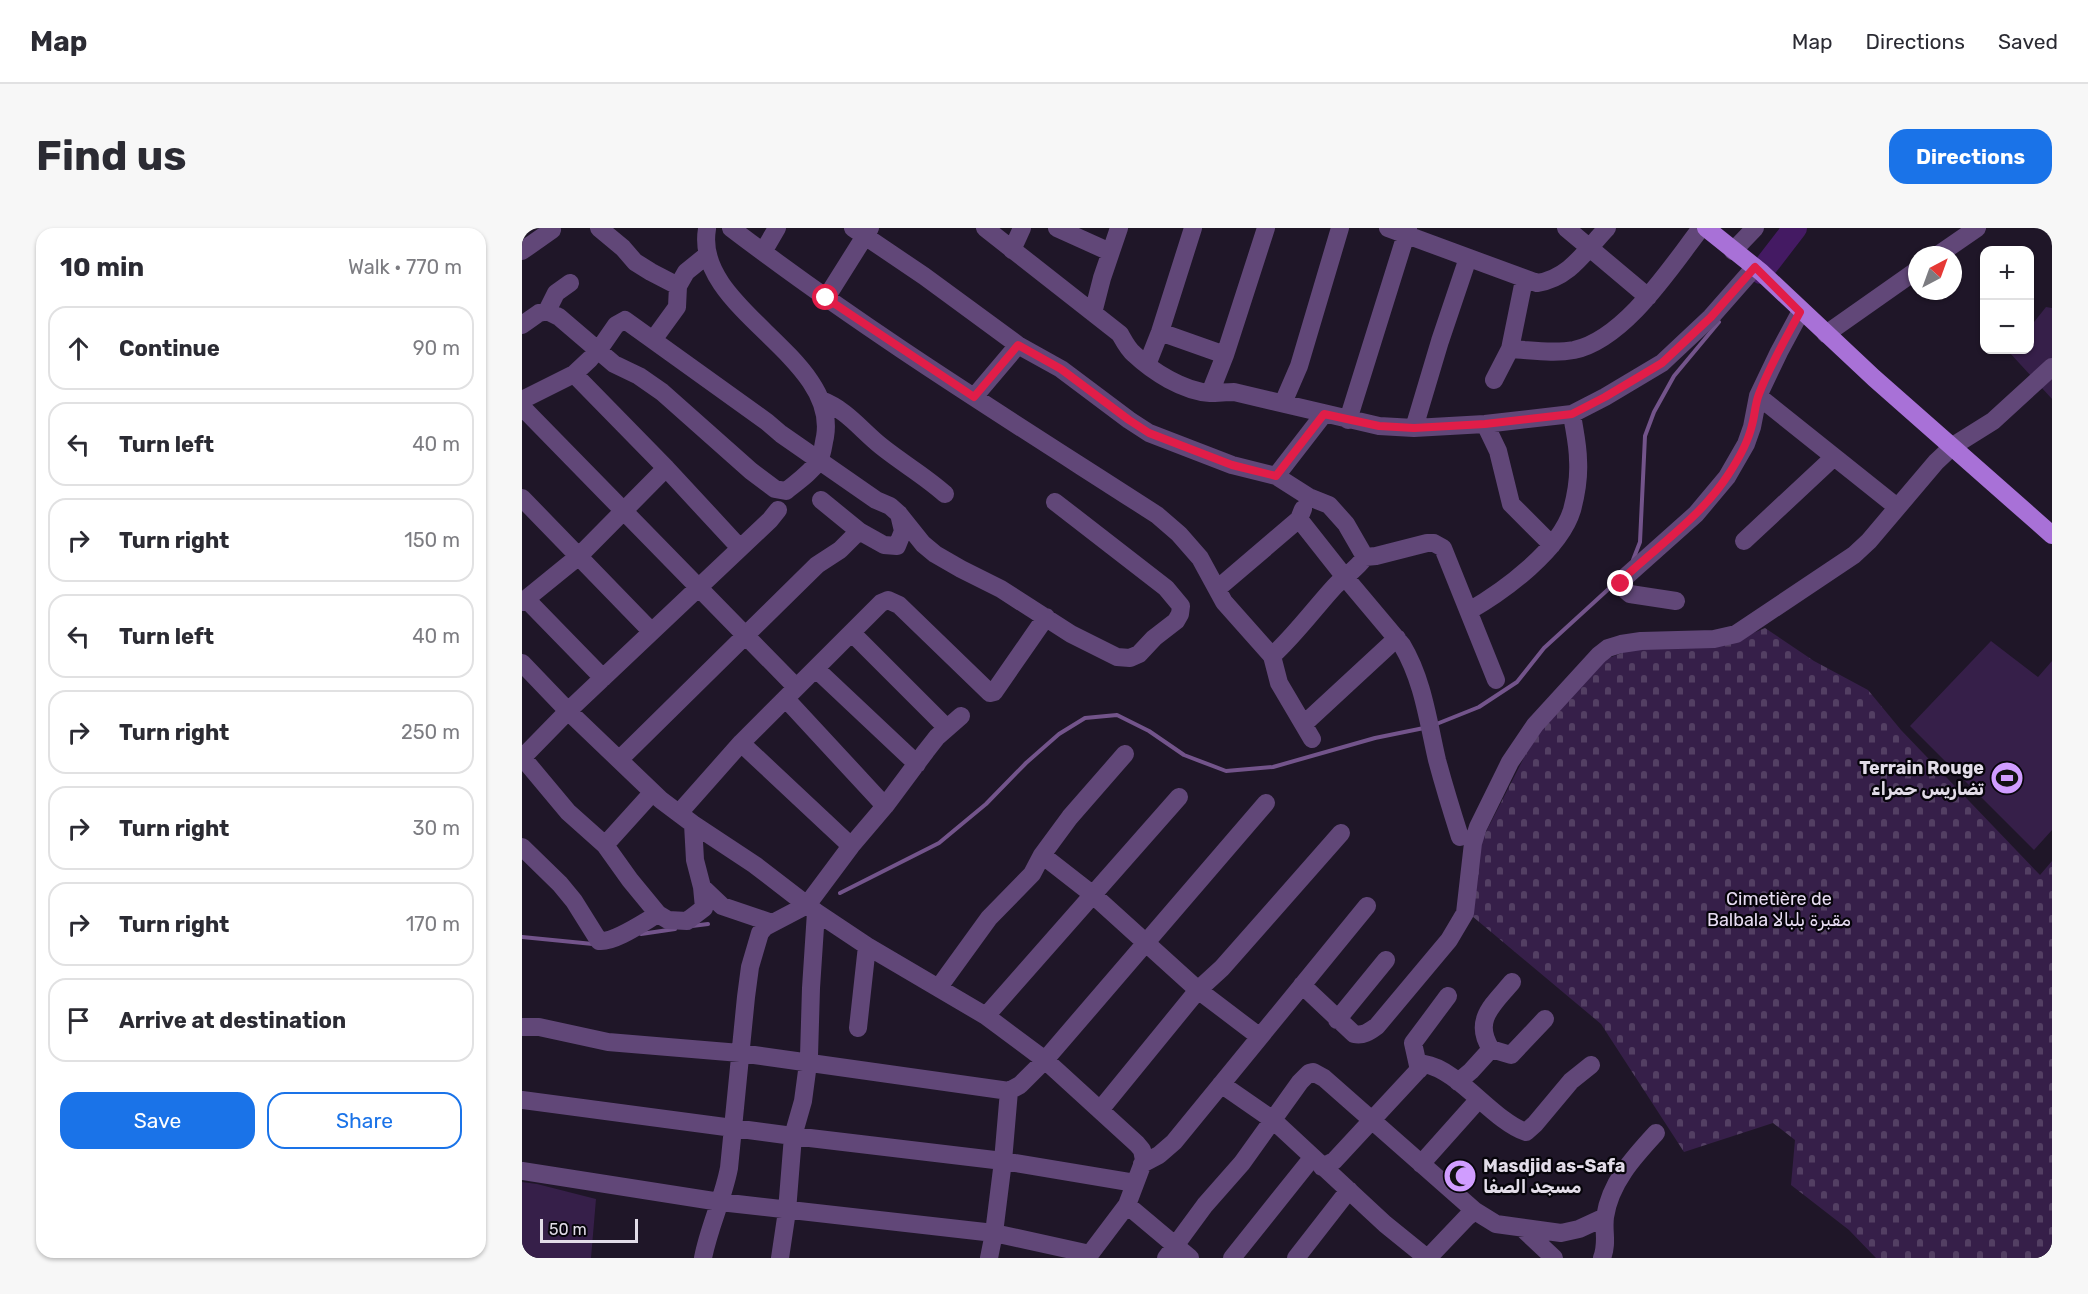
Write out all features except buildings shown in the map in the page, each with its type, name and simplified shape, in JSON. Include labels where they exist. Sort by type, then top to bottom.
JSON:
[{"type":"main road","points":[[1706,228],[1755,267],[1800,312],[2052,535]]},
{"type":"street","points":[[600,228],[635,262],[678,286]]},
{"type":"street","points":[[731,228],[826,298],[1157,515],[1179,534],[1200,558],[1224,602],[1272,656],[1279,682],[1308,732],[1397,638]]},
{"type":"street","points":[[763,252],[777,228]]},
{"type":"street","points":[[985,228],[1120,334],[1132,352],[1146,365],[1174,381],[1210,393],[1234,392],[1348,420],[1379,426],[1414,428],[1485,424],[1572,414],[1662,363],[1711,317],[1755,267]]},
{"type":"street","points":[[1012,250],[1022,228]]},
{"type":"street","points":[[1057,228],[1110,252]]},
{"type":"street","points":[[1093,313],[1119,228]]},
{"type":"street","points":[[1146,365],[1160,332],[1193,228]]},
{"type":"street","points":[[1210,393],[1225,355],[1266,228]]},
{"type":"street","points":[[1283,403],[1299,366],[1341,228]]},
{"type":"street","points":[[1388,228],[1407,231],[1468,258],[1537,283],[1566,273],[1607,228]]},
{"type":"street","points":[[1566,228],[1648,297]]},
{"type":"street","points":[[1510,349],[1560,351],[1591,345],[1607,334],[1648,297],[1701,228]]},
{"type":"street","points":[[1733,251],[1755,228]]},
{"type":"street","points":[[1951,246],[1977,228]]},
{"type":"street","points":[[547,311],[560,317],[594,355],[639,376],[662,392],[751,471],[775,489],[786,491],[807,475],[819,460],[826,428],[821,400],[801,371],[730,295],[707,255],[705,242],[707,229]]},
{"type":"street","points":[[522,251],[552,230]]},
{"type":"street","points":[[826,298],[863,231],[1018,345],[1061,369],[1149,433],[1232,465],[1276,476],[1309,497],[1329,505],[1346,524],[1365,557]]},
{"type":"street","points":[[1348,420],[1407,231]]},
{"type":"street","points":[[653,340],[676,308],[678,286],[686,272],[707,255]]},
{"type":"street","points":[[1414,428],[1468,258]]},
{"type":"street","points":[[1826,334],[1908,276]]},
{"type":"street","points":[[1494,380],[1510,349],[1524,280]]},
{"type":"street","points":[[522,325],[547,311],[556,293],[570,283]]},
{"type":"street","points":[[1676,601],[1630,594],[1621,586],[1622,580],[1696,514],[1727,477],[1746,444],[1758,396],[1800,312]]},
{"type":"street","points":[[522,400],[574,374],[594,355],[622,320],[876,500],[890,506],[923,544],[935,554],[1001,590],[1071,634],[1117,657],[1130,658],[1140,654],[1154,638],[1176,621],[1181,606],[1166,588],[1054,502]]},
{"type":"street","points":[[1160,332],[1225,355]]},
{"type":"street","points":[[974,397],[1018,345]]},
{"type":"street","points":[[1302,985],[1354,1034],[1360,1035],[1370,1031],[1383,1020],[1449,940],[1465,913],[1473,843],[1496,788],[1535,725],[1599,655],[1608,648],[1621,644],[1714,639],[1736,634],[1854,555],[1869,541],[1919,480],[1953,446],[1993,421],[2052,367]]},
{"type":"street","points":[[574,374],[740,548]]},
{"type":"street","points":[[1758,396],[1898,507]]},
{"type":"street","points":[[821,400],[837,406],[878,444],[927,478],[945,494]]},
{"type":"street","points":[[522,407],[746,636],[885,806]]},
{"type":"street","points":[[1276,476],[1324,414]]},
{"type":"street","points":[[1469,611],[1494,596],[1552,545],[1568,521],[1575,493],[1578,460],[1572,414]]},
{"type":"street","points":[[1485,424],[1498,451],[1511,504],[1552,545]]},
{"type":"street","points":[[1744,542],[1834,457]]},
{"type":"street","points":[[603,678],[524,601],[579,556],[666,468]]},
{"type":"street","points":[[1217,589],[1299,519],[1309,497]]},
{"type":"street","points":[[522,498],[651,631]]},
{"type":"street","points":[[821,500],[859,531],[884,545],[897,546],[903,531],[899,514]]},
{"type":"street","points":[[778,510],[522,757],[568,812],[605,845],[658,914],[668,920],[687,921],[704,908],[702,887],[686,819],[741,742],[879,605],[888,600],[894,602],[990,693],[994,692],[1046,617]]},
{"type":"street","points":[[1299,519],[1397,638],[1413,667],[1460,837]]},
{"type":"street","points":[[620,759],[817,565],[840,550],[859,531]]},
{"type":"street","points":[[1272,656],[1344,576],[1365,557],[1434,543],[1443,548],[1496,680]]},
{"type":"street","points":[[852,633],[947,728]]},
{"type":"street","points":[[522,663],[652,793],[867,946],[986,1016],[1045,1060],[1142,1150],[1144,1156],[1127,1205],[1089,1256],[994,1233],[787,1211],[522,1171]]},
{"type":"street","points":[[816,669],[917,764]]},
{"type":"street","points":[[780,1258],[787,1211],[793,1136],[803,1101],[808,1064],[812,909],[851,846],[885,806],[931,744],[962,716]]},
{"type":"street","points":[[741,742],[851,846]]},
{"type":"street","points":[[939,987],[989,918],[1032,874],[1041,855],[1070,817],[1125,754]]},
{"type":"street","points":[[605,845],[652,793]]},
{"type":"street","points":[[986,1016],[1179,797]]},
{"type":"street","points":[[522,1026],[539,1027],[617,1044],[740,1053],[1009,1091],[1020,1085],[1045,1060],[1266,803]]},
{"type":"street","points":[[1100,1110],[1198,990],[1222,968],[1341,832]]},
{"type":"street","points":[[522,847],[574,900],[598,941],[617,936],[658,914]]},
{"type":"street","points":[[1041,855],[1092,894],[1198,990],[1260,1037]]},
{"type":"street","points":[[702,887],[722,906],[772,923]]},
{"type":"street","points":[[1142,1164],[1159,1155],[1174,1142],[1366,906]]},
{"type":"street","points":[[703,1258],[708,1232],[720,1202],[729,1168],[750,967],[756,942],[765,927],[812,909]]},
{"type":"street","points":[[858,1028],[867,946]]},
{"type":"street","points":[[1337,1020],[1386,960]]},
{"type":"street","points":[[1512,982],[1491,1007],[1484,1020],[1485,1039],[1491,1049],[1510,1055],[1545,1019]]},
{"type":"street","points":[[1419,1070],[1413,1043],[1448,996]]},
{"type":"street","points":[[1458,1082],[1491,1049]]},
{"type":"street","points":[[1232,1258],[1317,1163],[1334,1161],[1426,1064],[1458,1082],[1505,1120],[1526,1132],[1571,1081],[1591,1065]]},
{"type":"street","points":[[1170,1252],[1205,1205],[1242,1163],[1305,1077],[1314,1072],[1324,1078],[1476,1211],[1496,1224],[1561,1233],[1570,1232],[1605,1217]]},
{"type":"street","points":[[1221,1084],[1273,1120],[1317,1163],[1428,1258],[1467,1217],[1476,1211]]},
{"type":"street","points":[[989,1258],[1004,1161],[1009,1091]]},
{"type":"street","points":[[1421,1164],[1479,1099]]},
{"type":"street","points":[[522,1100],[1004,1161],[1136,1183]]},
{"type":"street","points":[[1602,1258],[1606,1247],[1605,1217],[1617,1180],[1656,1134]]},
{"type":"street","points":[[1296,1258],[1349,1190]]},
{"type":"street","points":[[1127,1205],[1170,1252],[1190,1258]]},
{"type":"street","points":[[1522,1228],[1554,1258]]},
{"type":"green space","points":[[2046,307],[2052,308],[2052,399],[2011,354],[2034,354],[2034,322]]},
{"type":"green space","name":"Cimetière de Balbala مقبرة بلبالا","points":[[1765,628],[1814,661],[1868,690],[1901,730],[2040,875],[2052,861],[2052,1258],[1876,1258],[1849,1230],[1791,1185],[1795,1140],[1773,1123],[1684,1152],[1601,1024],[1472,916],[1465,873],[1536,734],[1594,664],[1652,641],[1730,643]]},
{"type":"green space","name":"Terrain Rouge تضاريس حمراء","points":[[1991,641],[2038,677],[2052,661],[2052,830],[2034,850],[1910,726]]},
{"type":"green space","points":[[522,1182],[596,1199],[591,1258],[522,1258]]},
{"type":"waterway","points":[[1761,272],[1795,228]]},
{"type":"waterway","points":[[1633,560],[1640,542],[1645,436],[1654,412],[1674,376],[1719,322]]},
{"type":"waterway","points":[[1434,725],[1479,707],[1517,682],[1544,648],[1614,584]]},
{"type":"waterway","points":[[840,893],[939,843],[986,804],[1026,763],[1059,734],[1085,718],[1117,715],[1149,731],[1184,755],[1226,771],[1273,767],[1375,738],[1424,728]]},
{"type":"waterway","points":[[692,926],[708,924]]},
{"type":"waterway","points":[[641,934],[675,929]]},
{"type":"waterway","points":[[522,937],[593,944]]},
{"type":"place","name":"Terrain Rouge تضاريس حمراء","points":[[2007,778]]},
{"type":"place","name":"Masdjid as-Safa مسجد الصفا","points":[[1460,1176]]},
{"type":"route","points":[[826,298],[974,397],[1018,345],[1061,369],[1149,433],[1232,465],[1276,476],[1324,414],[1379,426],[1414,428],[1485,424],[1572,414],[1662,363],[1711,317],[1755,267],[1800,312],[1758,396],[1746,444],[1727,477],[1708,502],[1627,575],[1621,584]]}]
